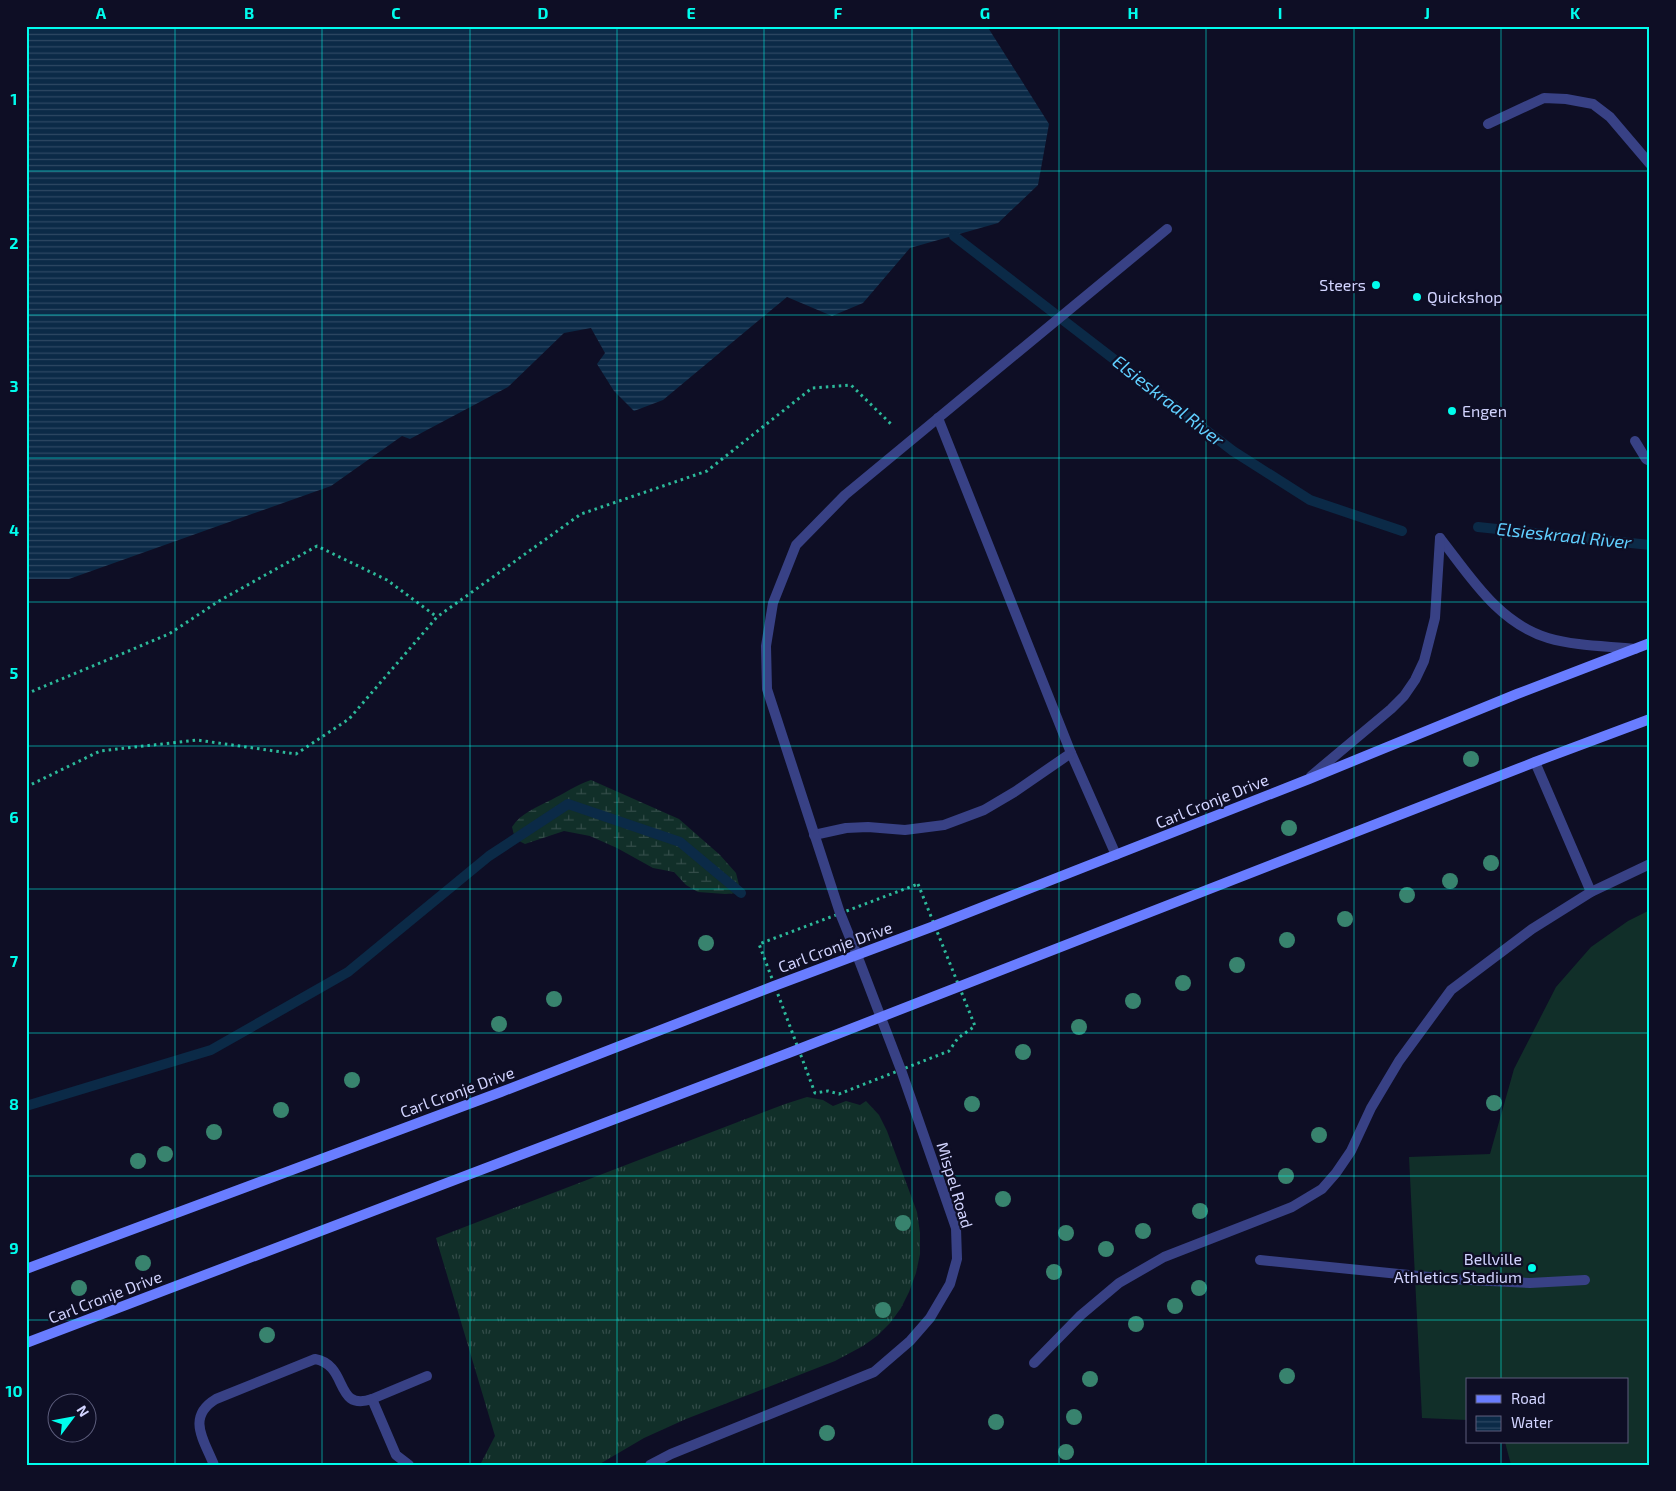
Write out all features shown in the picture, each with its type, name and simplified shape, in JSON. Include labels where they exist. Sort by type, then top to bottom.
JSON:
[{"type":"main road","name":"Carl Cronje Drive","points":[[26,1269],[501,1092],[857,955],[1116,855],[1309,779],[1508,697],[1650,643]]},
{"type":"main road","name":"Carl Cronje Drive","points":[[26,1343],[880,1018],[1650,719]]},
{"type":"street","points":[[1488,124],[1544,98],[1566,99],[1593,104],[1610,117],[1650,164]]},
{"type":"street","name":"Mispel Road","points":[[650,1465],[671,1454],[874,1372],[915,1335],[930,1318],[950,1284],[957,1259],[956,1228],[901,1070],[840,914],[767,689],[766,646],[773,603],[796,546],[845,495],[1167,228]]},
{"type":"street","points":[[938,418],[1070,754],[1116,855]]},
{"type":"street","points":[[1635,441],[1646,459],[1650,461]]},
{"type":"street","points":[[1309,779],[1391,709],[1404,696],[1415,680],[1424,661],[1435,618],[1440,538],[1496,608],[1528,630],[1546,638],[1566,642],[1635,649]]},
{"type":"street","points":[[814,834],[846,828],[868,827],[905,830],[944,825],[984,810],[1016,791],[1070,754]]},
{"type":"street","points":[[1536,762],[1591,892]]},
{"type":"street","points":[[1034,1363],[1081,1315],[1119,1283],[1164,1257],[1292,1207],[1322,1189],[1351,1151],[1371,1108],[1399,1061],[1451,990],[1532,930],[1591,892],[1650,864]]},
{"type":"street","points":[[1260,1260],[1449,1279],[1530,1283],[1585,1280]]},
{"type":"street","points":[[214,1465],[198,1423],[200,1412],[216,1398],[315,1359],[323,1360],[330,1365],[336,1372],[343,1390],[349,1397],[357,1401],[364,1402],[427,1376]]},
{"type":"street","points":[[372,1399],[396,1455],[409,1465]]},
{"type":"path","points":[[26,787],[100,751],[197,740],[296,754],[349,719],[437,617],[581,514],[707,471],[812,388],[851,385],[910,442]]},
{"type":"path","points":[[26,694],[169,634],[219,601],[317,546],[387,580],[437,617]]},
{"type":"green space","points":[[591,780],[679,819],[720,855],[736,873],[741,893],[698,892],[686,885],[674,872],[653,868],[617,848],[590,836],[564,831],[525,844],[515,839],[512,827],[525,814]]},
{"type":"green space","name":"Bellville Athletics Stadium","points":[[1650,910],[1650,1465],[1511,1465],[1506,1444],[1628,1444],[1628,1378],[1466,1378],[1466,1420],[1422,1418],[1409,1157],[1490,1154],[1514,1069],[1556,987],[1591,947],[1628,921]]},
{"type":"green space","points":[[807,1097],[823,1100],[833,1106],[846,1101],[860,1105],[866,1101],[879,1115],[887,1131],[917,1212],[920,1254],[916,1273],[901,1308],[890,1323],[863,1346],[835,1361],[686,1419],[644,1438],[598,1465],[480,1465],[495,1436],[436,1238]]},
{"type":"water","points":[[26,26],[987,26],[1049,124],[1038,185],[998,223],[910,248],[863,303],[832,316],[787,297],[663,400],[634,411],[614,391],[597,364],[605,353],[591,328],[564,333],[508,387],[410,439],[402,436],[331,486],[69,579],[26,579]]},
{"type":"waterway","name":"Elsieskraal River","points":[[954,236],[1233,451],[1310,500],[1402,531]]},
{"type":"waterway","name":"Elsieskraal River","points":[[1478,527],[1650,545]]},
{"type":"waterway","points":[[26,1106],[211,1050],[348,972],[489,856],[568,804],[680,842],[741,893]]},
{"type":"place","name":"Steers","points":[[1376,285]]},
{"type":"place","name":"Quickshop","points":[[1417,297]]},
{"type":"place","name":"Engen","points":[[1452,411]]},
{"type":"place","name":"Bellville Athletics Stadium","points":[[1532,1268]]}]
